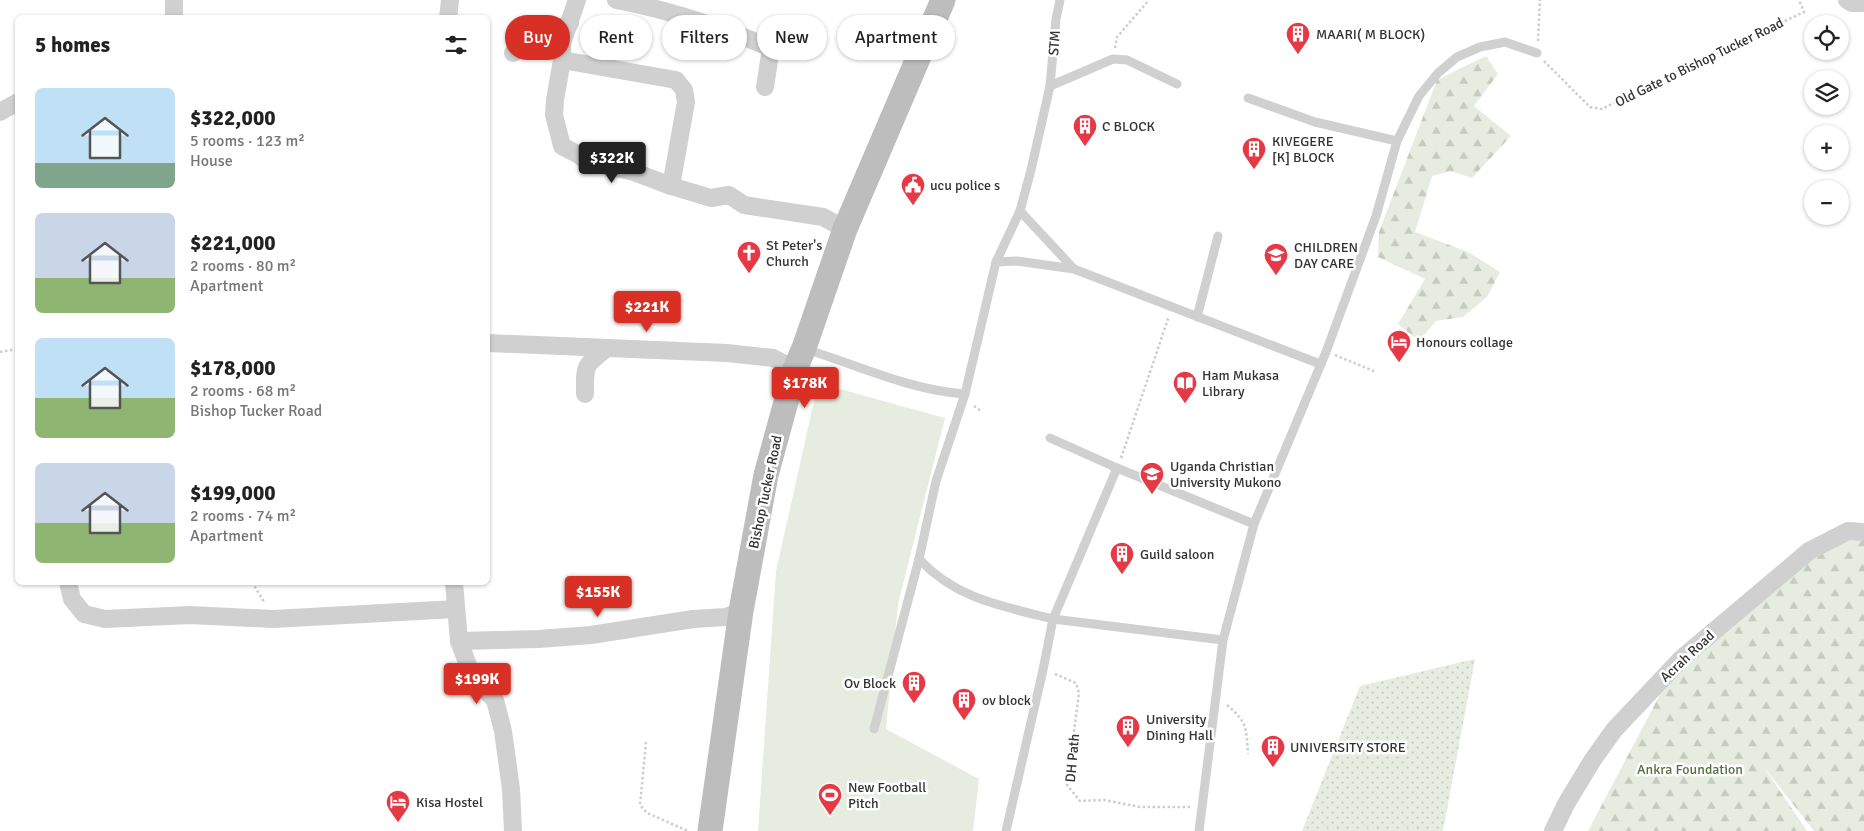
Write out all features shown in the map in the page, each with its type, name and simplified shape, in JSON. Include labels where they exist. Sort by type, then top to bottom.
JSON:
[{"type":"main road","name":"Bishop Tucker Road","points":[[710,831],[741,611],[766,475],[799,359],[845,229],[943,0]]},
{"type":"street","points":[[174,0],[174,15]]},
{"type":"street","points":[[448,15],[450,0]]},
{"type":"street","points":[[570,23],[577,0]]},
{"type":"street","points":[[616,0],[649,6],[734,32],[772,48],[765,87]]},
{"type":"street","points":[[1847,0],[1864,3]]},
{"type":"street","points":[[670,186],[686,102],[684,90],[676,80],[562,60],[554,115],[562,146],[579,155],[586,162],[634,172],[670,186],[711,198],[728,195],[744,205],[823,217],[845,229]]},
{"type":"street","points":[[0,112],[15,104]]},
{"type":"street","points":[[490,343],[727,353],[799,359]]},
{"type":"street","points":[[585,394],[585,368],[607,348]]},
{"type":"street","name":"Acrah Road","points":[[1553,831],[1566,804],[1614,730],[1681,659],[1809,550],[1848,531],[1864,532]]},
{"type":"street","points":[[69,585],[72,599],[84,614],[105,619],[190,615],[273,619],[456,610]]},
{"type":"street","points":[[454,585],[459,641],[472,676],[495,700],[503,731],[511,789],[513,831]]},
{"type":"street","points":[[459,641],[531,640],[591,635],[693,619],[726,617],[741,611]]},
{"type":"lane","name":"STM","points":[[874,729],[919,559],[936,481],[965,394],[996,262],[1020,210],[1050,86],[1056,19],[1060,0]]},
{"type":"lane","points":[[1199,831],[1224,640],[1254,524],[1326,352],[1376,216],[1397,141],[1419,96],[1438,74],[1457,57],[1480,47],[1505,42],[1536,53]]},
{"type":"lane","points":[[1050,86],[1113,59],[1128,60],[1176,84]]},
{"type":"lane","points":[[1248,98],[1315,122],[1397,141]]},
{"type":"lane","points":[[1020,210],[1074,269]]},
{"type":"lane","points":[[1197,317],[1218,236]]},
{"type":"lane","points":[[996,262],[1017,261],[1074,269],[1320,364]]},
{"type":"lane","points":[[799,359],[872,373],[937,392],[965,394]]},
{"type":"lane","points":[[1050,438],[1117,468],[1254,524]]},
{"type":"lane","points":[[1006,831],[1053,619],[1117,468]]},
{"type":"lane","points":[[919,559],[933,574],[975,598],[1053,619],[1224,640]]},
{"type":"path","points":[[1113,59],[1117,36],[1149,0]]},
{"type":"path","points":[[1536,53],[1540,0]]},
{"type":"path","name":"Old Gate to Bishop Tucker Road","points":[[1536,53],[1590,107],[1602,109],[1804,12],[1799,0]]},
{"type":"path","points":[[1117,468],[1172,308]]},
{"type":"path","points":[[0,352],[15,350]]},
{"type":"path","points":[[1326,352],[1376,372]]},
{"type":"path","points":[[254,585],[273,619]]},
{"type":"path","name":"DH Path","points":[[1043,670],[1065,677],[1076,683],[1079,694],[1067,785],[1080,801],[1104,800],[1140,807],[1186,808],[1203,805]]},
{"type":"path","points":[[1216,696],[1239,715],[1246,727],[1248,754]]},
{"type":"path","points":[[646,742],[640,805],[647,813],[688,831]]},
{"type":"green space","points":[[1486,56],[1498,74],[1474,106],[1511,136],[1472,178],[1451,171],[1432,176],[1415,232],[1468,252],[1500,272],[1487,297],[1463,317],[1436,321],[1419,341],[1398,324],[1425,279],[1378,257],[1379,232],[1437,80]]},
{"type":"green space","points":[[818,383],[945,418],[898,604],[886,729],[979,779],[973,831],[758,831],[776,571]]},
{"type":"green space","name":"Ankra Foundation","points":[[1848,531],[1864,531],[1864,831],[1814,831],[1763,766],[1807,831],[1588,831],[1683,651]]},
{"type":"green space","points":[[1475,659],[1443,831],[1302,831],[1360,686]]},
{"type":"place","name":"MAARI( M BLOCK)","points":[[1298,55]]},
{"type":"place","name":"C BLOCK","points":[[1085,147]]},
{"type":"place","name":"KIVEGERE [K] BLOCK","points":[[1254,170]]},
{"type":"place","name":"ucu police s","points":[[913,206]]},
{"type":"place","name":"St Peter's Church","points":[[749,274]]},
{"type":"place","name":"CHILDREN DAY CARE","points":[[1276,276]]},
{"type":"place","name":"Honours collage","points":[[1399,363]]},
{"type":"place","name":"Ham Mukasa Library","points":[[1185,404]]},
{"type":"place","name":"Uganda Christian University Mukono","points":[[1152,495]]},
{"type":"place","name":"Guild saloon","points":[[1122,575]]},
{"type":"place","name":"Ov Block","points":[[914,704]]},
{"type":"place","name":"ov block","points":[[964,721]]},
{"type":"place","name":"University Dining Hall","points":[[1128,748]]},
{"type":"place","name":"UNIVERSITY STORE","points":[[1273,768]]},
{"type":"place","name":"New Football Pitch","points":[[830,816]]},
{"type":"place","name":"Kisa Hostel","points":[[398,823]]}]
